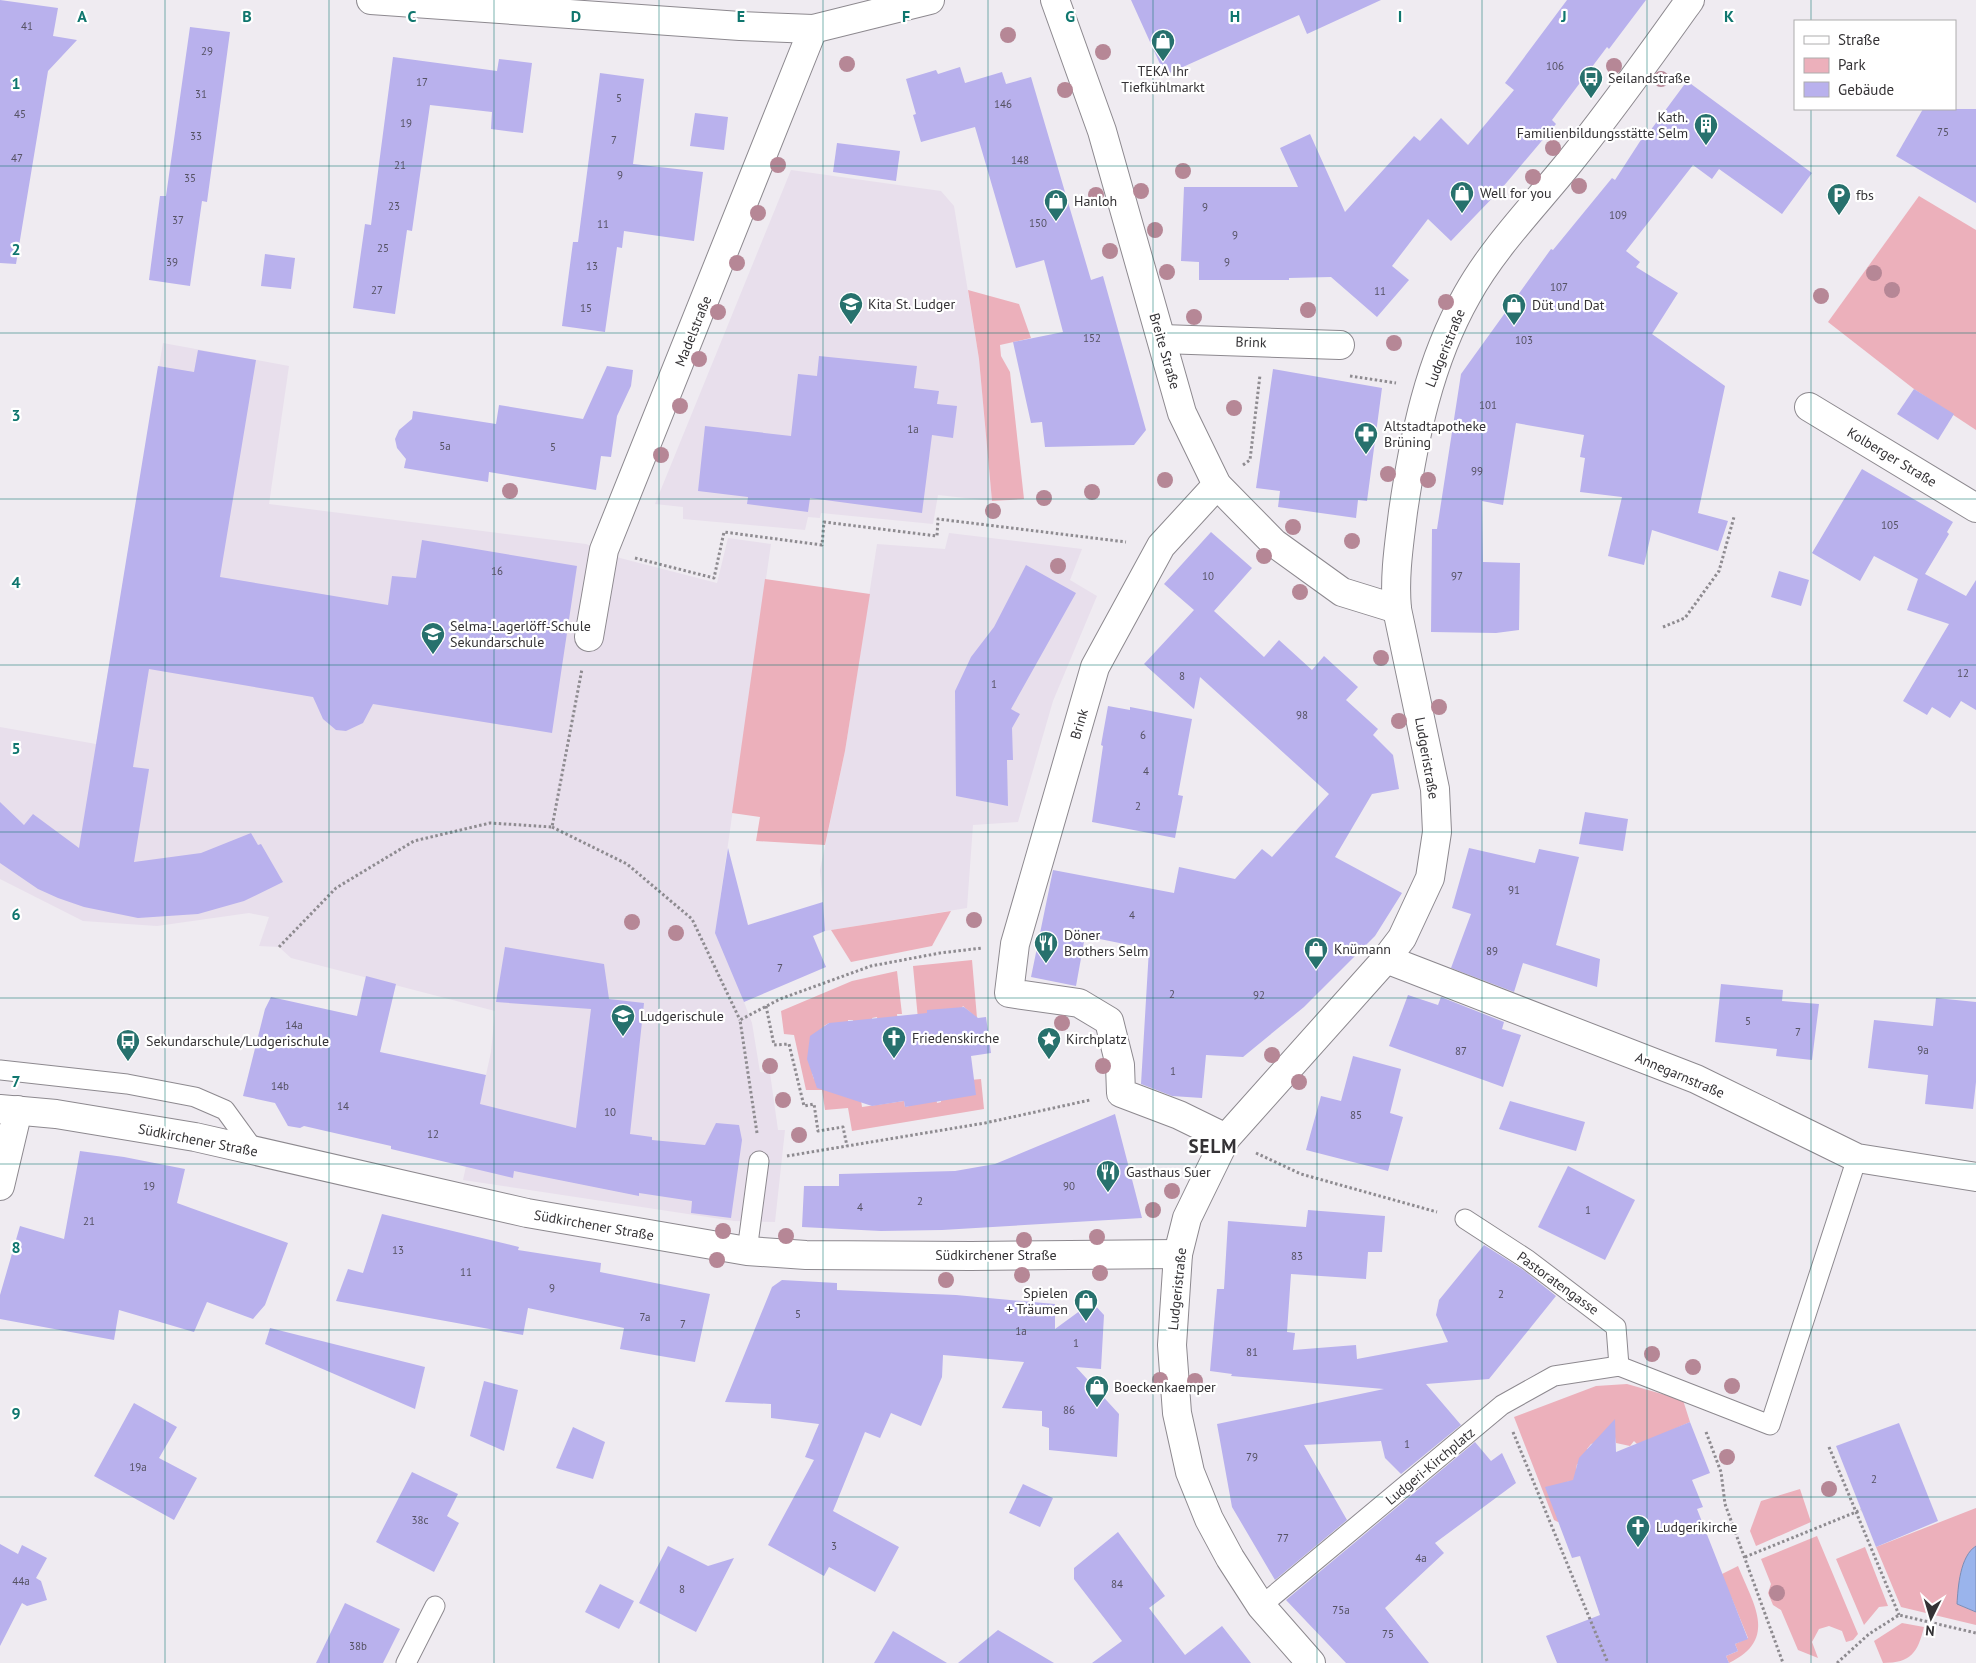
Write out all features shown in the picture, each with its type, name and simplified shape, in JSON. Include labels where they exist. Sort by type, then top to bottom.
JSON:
[{"type":"street","points":[[372,0],[740,26],[813,29],[930,0]]},
{"type":"street","name":"Breite Straße","points":[[1055,0],[1102,131],[1182,413],[1217,485],[1274,543],[1342,592],[1397,609]]},
{"type":"street","name":"Ludgeristraße","points":[[1311,1663],[1261,1606],[1230,1558],[1209,1519],[1190,1472],[1177,1413],[1172,1346],[1178,1254],[1187,1218],[1226,1138],[1386,959],[1402,938],[1430,878],[1437,832],[1435,789],[1397,609],[1394,582],[1409,471],[1420,411],[1440,352],[1467,295],[1497,252],[1607,115],[1690,0]]},
{"type":"street","name":"Madelstraße","points":[[588,637],[604,550],[813,29]]},
{"type":"street","name":"Brink","points":[[1162,339],[1340,344]]},
{"type":"street","name":"Kolberger Straße","points":[[1809,407],[1976,508]]},
{"type":"street","name":"Brink","points":[[1121,1093],[1120,1065],[1109,1021],[1079,1003],[1009,993],[1015,944],[1096,667],[1161,546],[1217,485]]},
{"type":"street","name":"Annegarnstraße","points":[[1386,959],[1696,1079],[1857,1158],[1976,1177]]},
{"type":"street","points":[[1121,1093],[1179,1116],[1226,1138]]},
{"type":"street","name":"Südkirchener Straße","points":[[0,1186],[9,1110],[56,1114],[186,1136],[527,1213],[747,1251],[806,1255],[1178,1254]]},
{"type":"lane","points":[[0,1070],[127,1084],[195,1097],[225,1110],[254,1150]]},
{"type":"lane","points":[[1620,1366],[1770,1425],[1857,1158]]},
{"type":"lane","points":[[747,1251],[759,1161]]},
{"type":"lane","name":"Pastoratengasse","points":[[1465,1219],[1528,1260],[1616,1327],[1620,1366]]},
{"type":"lane","name":"Ludgeri-Kirchplatz","points":[[1261,1606],[1502,1405],[1554,1376],[1620,1366]]},
{"type":"lane","points":[[406,1663],[435,1606]]},
{"type":"path","points":[[1217,485],[1250,460],[1260,374]]},
{"type":"path","points":[[1663,627],[1685,618],[1719,571],[1734,517]]},
{"type":"path","points":[[604,550],[714,578],[724,532],[822,544],[824,522],[936,536],[938,520],[1161,546]]},
{"type":"path","points":[[552,827],[588,637]]},
{"type":"path","points":[[279,948],[336,888],[414,842],[490,823],[552,827],[627,864],[692,919],[740,1020],[758,1142],[759,1161],[985,1123],[1121,1093]]},
{"type":"path","points":[[740,1020],[780,999],[871,966],[940,952],[1015,944]]},
{"type":"path","points":[[766,1006],[774,1045],[789,1044],[804,1106],[814,1104],[818,1131],[843,1127],[847,1146]]},
{"type":"path","points":[[1226,1138],[1300,1174],[1465,1219]]},
{"type":"path","points":[[1692,1395],[1722,1472],[1725,1504],[1783,1663]]},
{"type":"path","points":[[1502,1405],[1546,1518],[1608,1663]]},
{"type":"path","points":[[1829,1447],[1899,1615]]},
{"type":"path","points":[[1745,1556],[1861,1510]]},
{"type":"path","points":[[1837,1663],[1870,1634],[1899,1615],[1976,1633]]},
{"type":"shaded area","name":"Kita St. Ludger","points":[[791,170],[941,191],[954,206],[979,359],[992,501],[938,495],[933,524],[821,513],[820,518],[808,517],[805,530],[683,519],[683,507],[655,504]]},
{"type":"shaded area","name":"Selma-Lagerlöff-Schule Sekundarschule","points":[[163,343],[289,366],[269,504],[586,544],[620,558],[717,583],[728,538],[771,544],[720,900],[744,1002],[752,1023],[760,1072],[770,1073],[778,1130],[785,1130],[775,1222],[734,1221],[463,1180],[491,1052],[495,1011],[291,958],[279,947],[259,946],[269,917],[249,913],[157,926],[83,921],[0,879],[0,727],[96,744]]},
{"type":"shaded area","points":[[949,533],[1082,549],[1070,580],[1097,596],[1053,701],[1018,822],[973,825],[967,908],[825,931],[820,870],[845,751],[877,544],[945,549]]},
{"type":"green space","points":[[1919,196],[1976,230],[1976,430],[1914,389],[1828,322]]},
{"type":"green space","points":[[968,290],[1019,304],[1031,338],[1000,345],[1001,356],[1010,372],[1024,499],[992,501],[979,359]]},
{"type":"green space","points":[[765,579],[870,594],[845,751],[825,845],[756,841],[760,817],[732,813]]},
{"type":"green space","points":[[951,911],[932,946],[851,962],[831,930]]},
{"type":"green space","points":[[972,960],[977,1018],[963,1006],[957,1015],[927,1010],[927,1018],[918,1019],[913,966]]},
{"type":"green space","points":[[897,971],[902,1014],[897,1014],[898,1022],[878,1024],[877,1017],[872,1018],[873,1025],[854,1028],[853,1020],[848,1020],[849,1028],[834,1029],[829,1023],[824,1026],[829,1032],[812,1073],[814,1079],[859,1086],[862,1107],[904,1101],[905,1107],[909,1106],[909,1101],[936,1097],[937,1103],[941,1102],[940,1096],[970,1080],[981,1079],[984,1109],[852,1131],[848,1108],[825,1110],[822,1090],[806,1090],[794,1035],[784,1034],[781,1011],[852,981]]},
{"type":"green space","points":[[1627,1384],[1683,1400],[1690,1422],[1638,1445],[1634,1441],[1630,1446],[1616,1443],[1615,1437],[1591,1444],[1587,1449],[1591,1453],[1582,1466],[1577,1464],[1576,1470],[1582,1472],[1571,1483],[1570,1481],[1567,1482],[1569,1518],[1558,1522],[1554,1520],[1514,1417],[1596,1386]]},
{"type":"green space","points":[[1800,1489],[1811,1522],[1756,1546],[1750,1531],[1761,1501]]},
{"type":"green space","points":[[1976,1508],[1976,1546],[1974,1547],[1957,1604],[1976,1612],[1976,1625],[1901,1607],[1876,1547]]},
{"type":"green space","points":[[1817,1536],[1858,1634],[1853,1640],[1846,1642],[1842,1631],[1829,1626],[1819,1629],[1812,1642],[1818,1658],[1798,1650],[1781,1610],[1773,1605],[1768,1593],[1771,1584],[1761,1559]]},
{"type":"green space","points":[[1865,1547],[1888,1606],[1879,1607],[1864,1625],[1836,1559]]},
{"type":"green space","points":[[1738,1566],[1755,1607],[1758,1632],[1754,1643],[1744,1654],[1729,1663],[1726,1656],[1738,1651],[1735,1644],[1748,1638],[1732,1599],[1718,1576]]},
{"type":"green space","points":[[1902,1623],[1924,1627],[1919,1643],[1907,1658],[1900,1661],[1883,1663],[1874,1641]]},
{"type":"water","points":[[1976,1546],[1976,1612],[1957,1604],[1963,1564],[1966,1557]]},
{"type":"building","points":[[0,0],[58,8],[53,36],[77,40],[48,71],[16,264],[0,263]]},
{"type":"building","points":[[1131,0],[1381,0],[1307,34],[1299,15],[1165,75]]},
{"type":"building","points":[[1567,0],[1646,0],[1609,49],[1607,47],[1552,120],[1556,124],[1502,188],[1451,241],[1428,219],[1392,266],[1409,280],[1377,317],[1331,277],[1289,278],[1289,280],[1199,280],[1199,262],[1181,261],[1184,187],[1298,187],[1280,148],[1310,134],[1345,212],[1414,136],[1420,141],[1441,118],[1468,145],[1514,90],[1505,83]]},
{"type":"building","points":[[190,27],[230,32],[207,202],[202,201],[190,286],[149,280],[160,196],[166,196]]},
{"type":"building","points":[[393,57],[497,71],[499,59],[532,63],[523,133],[491,129],[492,112],[430,105],[412,231],[407,230],[395,314],[353,308],[365,224],[371,225]]},
{"type":"building","points":[[960,67],[965,83],[1002,72],[1006,84],[1031,77],[1091,280],[1103,276],[1146,430],[1134,445],[1045,447],[1042,422],[1031,423],[1013,342],[1063,332],[1044,260],[1016,268],[975,127],[921,142],[913,115],[916,114],[906,79],[936,70],[938,74]]},
{"type":"building","points":[[600,73],[644,79],[633,164],[703,172],[694,241],[624,231],[622,248],[617,247],[605,332],[562,326],[573,242],[578,242]]},
{"type":"building","points":[[1687,81],[1812,173],[1782,214],[1719,169],[1712,179],[1693,165],[1626,251],[1640,262],[1636,267],[1678,293],[1652,334],[1725,386],[1698,513],[1728,521],[1718,551],[1652,530],[1644,565],[1608,556],[1622,497],[1580,492],[1585,458],[1580,457],[1584,435],[1516,423],[1503,505],[1482,501],[1483,562],[1520,563],[1519,630],[1496,633],[1431,632],[1432,529],[1437,529],[1461,374],[1551,249],[1553,250],[1612,178],[1615,180],[1648,129],[1650,131]]},
{"type":"building","points":[[1976,109],[1976,203],[1896,156],[1922,110]]},
{"type":"building","points":[[695,113],[728,117],[724,150],[690,146]]},
{"type":"building","points":[[837,143],[900,151],[896,181],[833,172]]},
{"type":"building","points":[[265,254],[295,258],[291,289],[261,286]]},
{"type":"building","points":[[198,350],[256,360],[220,577],[388,605],[392,576],[416,578],[422,540],[577,566],[552,733],[373,704],[363,723],[346,731],[336,730],[323,719],[313,697],[149,669],[133,767],[149,769],[134,862],[201,853],[251,833],[258,845],[261,844],[283,882],[244,901],[198,914],[138,918],[84,907],[58,898],[38,889],[0,863],[0,802],[24,825],[33,814],[79,848],[158,366],[194,372]]},
{"type":"building","points":[[819,356],[917,366],[914,388],[939,391],[937,404],[957,406],[953,438],[932,435],[922,513],[810,498],[808,512],[747,504],[748,497],[698,491],[705,426],[791,436],[798,374],[817,376]]},
{"type":"building","points":[[607,366],[633,370],[631,386],[617,416],[611,457],[601,456],[596,490],[489,472],[488,482],[404,468],[406,459],[397,448],[395,439],[399,430],[412,419],[413,411],[496,424],[499,405],[583,419]]},
{"type":"building","points":[[1273,369],[1382,388],[1367,501],[1358,500],[1356,518],[1278,507],[1280,491],[1256,488]]},
{"type":"building","points":[[1914,389],[1954,414],[1938,440],[1897,414]]},
{"type":"building","points":[[1862,469],[1953,522],[1947,532],[1949,534],[1925,574],[1966,596],[1976,580],[1976,710],[1961,701],[1950,718],[1932,707],[1927,715],[1903,701],[1949,624],[1907,610],[1918,579],[1874,556],[1860,581],[1812,553]]},
{"type":"building","points":[[1211,532],[1252,568],[1214,611],[1264,657],[1279,640],[1312,670],[1324,656],[1358,687],[1346,700],[1378,729],[1373,735],[1393,755],[1399,789],[1372,794],[1335,857],[1402,893],[1375,936],[1304,1007],[1243,1057],[1206,1055],[1202,1098],[1172,1096],[1141,1084],[1149,949],[1085,936],[1076,986],[1031,977],[1053,870],[1174,893],[1179,867],[1235,879],[1262,849],[1272,857],[1329,794],[1200,677],[1194,709],[1144,664],[1194,610],[1164,584]]},
{"type":"building","points":[[1026,565],[1076,593],[1011,709],[1020,714],[1012,728],[1013,760],[1007,760],[1008,806],[956,796],[955,691],[971,657],[994,627]]},
{"type":"building","points":[[1779,571],[1809,580],[1801,606],[1771,597]]},
{"type":"building","points":[[1108,706],[1130,710],[1130,707],[1192,719],[1178,795],[1183,796],[1175,838],[1092,822],[1103,746],[1101,745]]},
{"type":"building","points":[[1585,812],[1628,819],[1623,851],[1579,844]]},
{"type":"building","points":[[728,848],[748,925],[823,902],[825,931],[813,936],[826,967],[744,1002],[715,933]]},
{"type":"building","points":[[1469,848],[1535,863],[1539,849],[1579,857],[1556,945],[1600,959],[1597,987],[1523,963],[1514,992],[1451,968],[1471,914],[1452,908]]},
{"type":"building","points":[[505,947],[604,964],[609,999],[644,1003],[630,1134],[652,1137],[652,1140],[705,1145],[716,1123],[739,1125],[742,1140],[731,1218],[691,1213],[692,1201],[639,1193],[639,1196],[514,1171],[513,1178],[391,1149],[391,1146],[304,1126],[300,1128],[288,1126],[275,1103],[243,1096],[265,1009],[271,997],[357,1016],[366,976],[396,984],[380,1052],[486,1075],[480,1104],[576,1128],[591,1009],[496,1002]]},
{"type":"building","points":[[1721,984],[1783,990],[1782,1001],[1819,1004],[1812,1060],[1776,1056],[1777,1049],[1715,1042]]},
{"type":"building","points":[[1408,995],[1438,1005],[1441,997],[1504,1022],[1502,1029],[1521,1035],[1503,1087],[1389,1046]]},
{"type":"building","points":[[1936,998],[1976,1002],[1976,1082],[1973,1109],[1925,1104],[1928,1075],[1868,1068],[1874,1020],[1933,1026]]},
{"type":"building","name":"Friedenskirche","points":[[964,1007],[978,1018],[986,1017],[991,1053],[971,1056],[976,1095],[905,1107],[904,1101],[872,1106],[817,1088],[807,1059],[810,1036],[829,1023],[927,1013],[927,1010]]},
{"type":"building","points":[[1353,1056],[1401,1069],[1390,1113],[1403,1117],[1388,1171],[1306,1150],[1321,1096],[1341,1101]]},
{"type":"building","points":[[1510,1101],[1585,1122],[1576,1151],[1499,1129]]},
{"type":"building","points":[[1115,1114],[1142,1218],[942,1230],[881,1231],[802,1227],[804,1186],[839,1186],[839,1174],[955,1171],[995,1164]]},
{"type":"building","points":[[80,1151],[124,1157],[185,1169],[177,1203],[288,1243],[265,1305],[253,1319],[207,1302],[194,1332],[119,1310],[114,1340],[0,1319],[0,1295],[20,1226],[64,1239]]},
{"type":"building","points":[[1568,1166],[1635,1200],[1605,1260],[1538,1227]]},
{"type":"building","points":[[1308,1210],[1385,1216],[1382,1252],[1368,1252],[1366,1279],[1291,1274],[1287,1332],[1295,1333],[1293,1350],[1356,1345],[1357,1359],[1448,1342],[1436,1315],[1439,1300],[1484,1245],[1522,1269],[1556,1296],[1489,1379],[1426,1384],[1461,1425],[1401,1474],[1385,1458],[1381,1441],[1304,1445],[1347,1520],[1275,1580],[1232,1507],[1217,1424],[1384,1389],[1231,1376],[1232,1374],[1210,1371],[1217,1289],[1224,1289],[1228,1221],[1306,1227]]},
{"type":"building","points":[[382,1214],[519,1247],[518,1250],[601,1263],[600,1272],[710,1294],[695,1362],[620,1349],[624,1328],[528,1308],[523,1335],[336,1301],[348,1269],[363,1273]]},
{"type":"building","points":[[782,1280],[837,1283],[837,1290],[956,1295],[1055,1304],[1055,1329],[1092,1302],[1104,1315],[1101,1369],[1076,1367],[1119,1414],[1117,1457],[1049,1450],[1049,1428],[1042,1426],[1042,1411],[1002,1408],[1024,1362],[943,1355],[942,1377],[921,1426],[891,1413],[880,1438],[865,1432],[833,1511],[899,1547],[875,1592],[829,1567],[824,1576],[768,1545],[814,1460],[805,1457],[819,1424],[771,1418],[771,1404],[725,1402],[772,1287]]},
{"type":"building","points":[[270,1328],[425,1367],[415,1409],[265,1344]]},
{"type":"building","points":[[484,1381],[518,1390],[504,1451],[470,1436]]},
{"type":"building","points":[[134,1403],[177,1427],[159,1458],[197,1478],[174,1520],[94,1476]]},
{"type":"building","name":"Ludgerikirche","points":[[1615,1419],[1616,1452],[1690,1422],[1710,1473],[1692,1480],[1703,1507],[1697,1509],[1748,1639],[1735,1644],[1738,1651],[1726,1656],[1729,1663],[1557,1663],[1546,1636],[1600,1615],[1580,1556],[1572,1558],[1545,1487],[1573,1480],[1579,1458]]},
{"type":"building","points":[[1899,1423],[1938,1521],[1876,1547],[1836,1446]]},
{"type":"building","points":[[573,1427],[605,1442],[593,1479],[556,1468]]},
{"type":"building","points":[[1475,1442],[1491,1461],[1502,1453],[1516,1483],[1435,1543],[1444,1553],[1385,1608],[1429,1663],[1346,1663],[1286,1600]]},
{"type":"building","points":[[412,1472],[458,1494],[447,1516],[459,1523],[434,1572],[376,1542]]},
{"type":"building","points":[[1023,1484],[1053,1498],[1040,1527],[1009,1513]]},
{"type":"building","points":[[1118,1532],[1165,1596],[1149,1608],[1185,1655],[1222,1626],[1251,1663],[1092,1663],[1122,1641],[1074,1579],[1074,1568]]},
{"type":"building","points":[[0,1544],[18,1554],[22,1545],[47,1558],[36,1578],[41,1581],[47,1600],[27,1606],[22,1603],[0,1646]]},
{"type":"building","points":[[668,1546],[708,1566],[734,1558],[696,1632],[639,1603]]},
{"type":"building","points":[[600,1584],[634,1601],[619,1629],[585,1612]]},
{"type":"building","points":[[345,1603],[400,1629],[383,1663],[316,1663]]},
{"type":"building","points":[[998,1630],[1054,1663],[958,1663]]},
{"type":"building","points":[[893,1631],[947,1663],[874,1663]]},
{"type":"place","name":"TEKA Ihr Tiefkühlmarkt","points":[[1163,62]]},
{"type":"place","name":"Seilandstraße","points":[[1591,99]]},
{"type":"place","name":"Kath. Familienbildungsstätte Selm","points":[[1706,146]]},
{"type":"place","name":"Well for you","points":[[1462,214]]},
{"type":"place","name":"fbs","points":[[1839,216]]},
{"type":"place","name":"Hanloh","points":[[1056,222]]},
{"type":"place","name":"Kita St. Ludger","points":[[851,325]]},
{"type":"place","name":"Düt und Dat","points":[[1514,326]]},
{"type":"place","name":"Altstadtapotheke Brüning","points":[[1366,455]]},
{"type":"place","name":"Selma-Lagerlöff-Schule Sekundarschule","points":[[433,655]]},
{"type":"place","name":"Döner Brothers Selm","points":[[1046,964]]},
{"type":"place","name":"Knümann","points":[[1316,970]]},
{"type":"place","name":"Ludgerischule","points":[[623,1037]]},
{"type":"place","name":"Friedenskirche","points":[[894,1059]]},
{"type":"place","name":"Kirchplatz","points":[[1049,1060]]},
{"type":"place","name":"Sekundarschule/Ludgerischule","points":[[128,1062]]},
{"type":"place","name":"Gasthaus Suer","points":[[1108,1193]]},
{"type":"place","name":"Spielen + Träumen","points":[[1086,1322]]},
{"type":"place","name":"Boeckenkaemper","points":[[1097,1408]]},
{"type":"place","name":"Ludgerikirche","points":[[1638,1548]]},
{"type":"district","name":"SELM","points":[[1213,1146]]}]
